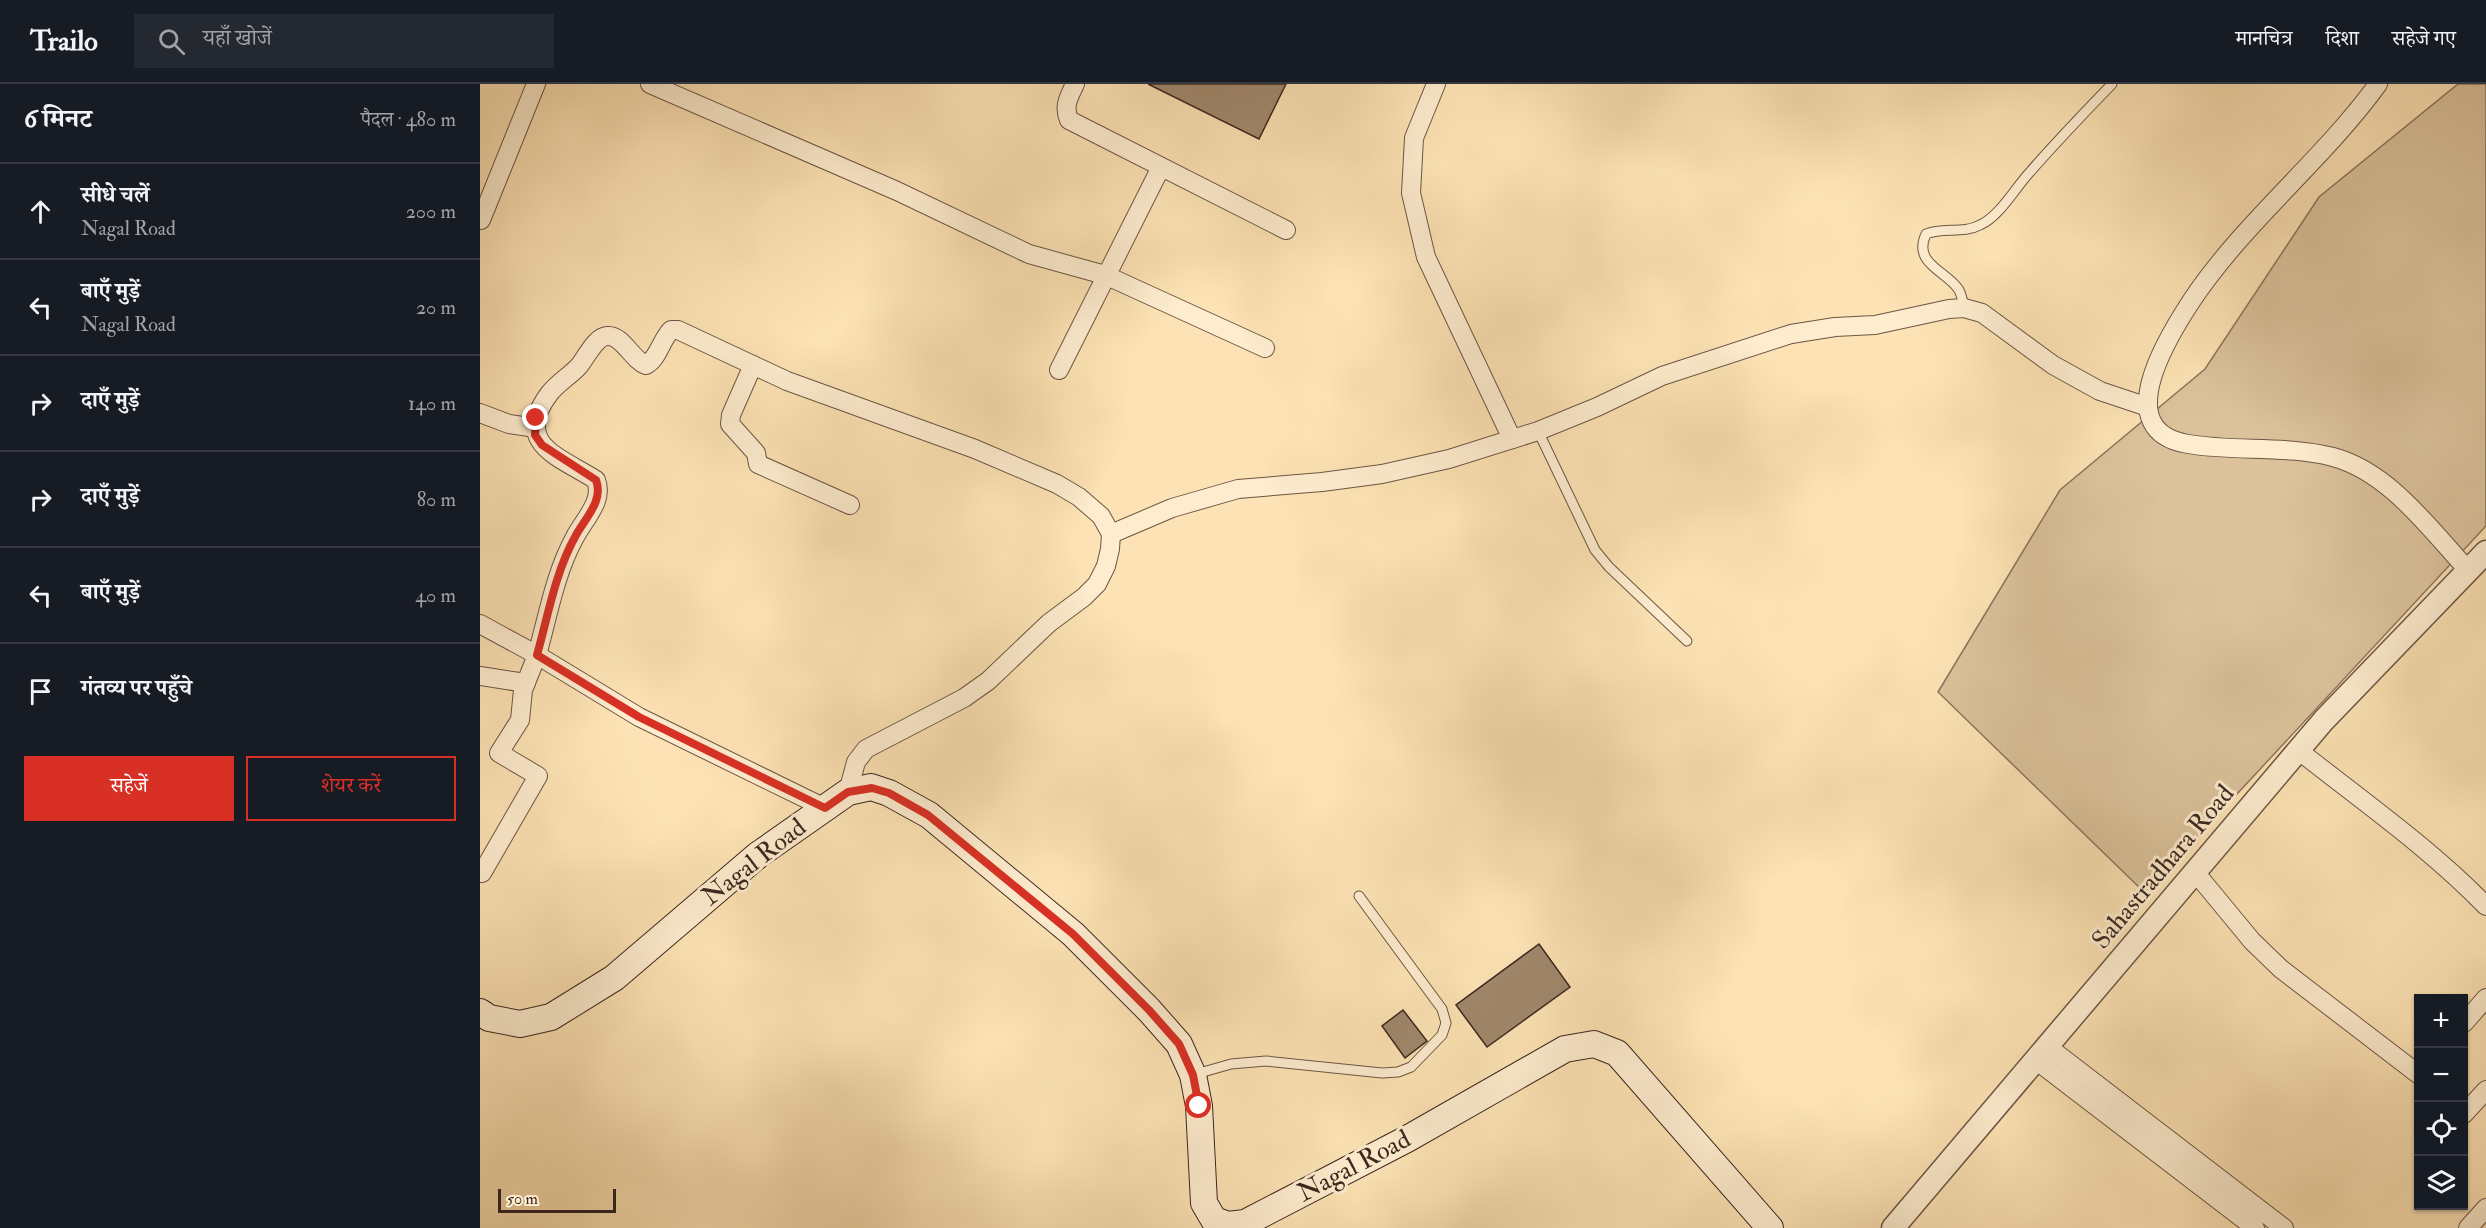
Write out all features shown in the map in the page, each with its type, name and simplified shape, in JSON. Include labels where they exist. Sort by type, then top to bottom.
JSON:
[{"type":"main road","name":"Nagal Road","points":[[480,1012],[489,1018],[520,1024],[551,1017],[614,978],[758,855],[848,792],[872,788],[889,793],[928,815],[1073,934],[1149,1010],[1179,1044],[1193,1075],[1199,1106],[1203,1203],[1210,1224],[1245,1223],[1407,1139],[1565,1049],[1594,1044],[1617,1053],[1770,1228]]},
{"type":"street","points":[[482,220],[536,84]]},
{"type":"street","points":[[650,84],[886,186],[1029,254],[1106,276],[1265,348]]},
{"type":"street","points":[[1075,84],[1065,111],[1069,120],[1286,230]]},
{"type":"street","points":[[1436,84],[1414,138],[1411,193],[1426,257],[1512,439]]},
{"type":"street","points":[[2378,84],[2353,118],[2230,250],[2193,299],[2163,346],[2150,380],[2148,407],[2152,424],[2164,436],[2187,444],[2290,451],[2333,457],[2369,473],[2400,498],[2467,569]]},
{"type":"street","points":[[1059,370],[1161,167]]},
{"type":"street","points":[[1111,534],[1172,508],[1238,489],[1382,474],[1449,459],[1538,431],[1597,407],[1662,376],[1791,334],[1835,327],[1875,325],[1949,309],[1964,308],[1982,313],[2053,365],[2100,391],[2148,407]]},
{"type":"street","points":[[480,872],[482,873],[538,776],[499,753],[520,720],[523,690],[537,655],[562,565],[574,538],[598,499],[600,489],[596,480],[542,445],[535,435],[536,418],[549,394],[581,363],[602,337],[609,335],[616,338],[640,363],[646,365],[651,363],[666,334],[671,330],[678,330],[788,381],[975,449],[1057,484],[1079,497],[1101,516],[1111,534],[1106,566],[1097,584],[1084,597],[1050,623],[988,681],[964,698],[866,749],[856,762],[848,792]]},
{"type":"street","points":[[753,365],[732,415],[730,424],[734,431],[756,453],[758,464],[849,505]]},
{"type":"street","points":[[480,413],[509,424],[536,428]]},
{"type":"street","name":"Sahastradhara Road","points":[[1893,1228],[2324,720],[2467,569],[2486,552]]},
{"type":"street","points":[[480,624],[537,655],[639,717],[825,808]]},
{"type":"street","points":[[480,676],[526,683]]},
{"type":"street","points":[[2298,750],[2437,861],[2486,906]]},
{"type":"street","points":[[2195,872],[2252,941],[2281,969],[2414,1069]]},
{"type":"street","points":[[2468,1018],[2486,998]]},
{"type":"street","points":[[2042,1054],[2255,1228]]},
{"type":"street","points":[[2042,1054],[2284,1228]]},
{"type":"street","points":[[2468,1107],[2486,1090]]},
{"type":"street","points":[[2468,1228],[2486,1208]]},
{"type":"lane","points":[[1964,308],[1958,288],[1932,266],[1924,253],[1922,243],[1926,234],[1936,230],[1972,228],[1989,220],[2029,172],[2112,84]]},
{"type":"lane","points":[[1538,431],[1595,549],[1609,567],[1687,641]]},
{"type":"lane","points":[[1193,1075],[1231,1064],[1256,1061],[1382,1073],[1398,1072],[1412,1067],[1442,1035],[1446,1023],[1442,1009],[1359,896]]},
{"type":"shaded area","points":[[2458,84],[2486,84],[2486,526],[2145,893],[1938,692],[2060,490],[2205,369],[2319,197]]},
{"type":"building","points":[[1148,84],[1286,84],[1259,139]]},
{"type":"building","points":[[1539,944],[1570,987],[1487,1047],[1456,1005]]},
{"type":"building","points":[[1403,1010],[1427,1041],[1405,1058],[1382,1026]]},
{"type":"route","points":[[536,418],[535,435],[542,445],[596,480],[600,489],[598,499],[574,538],[562,565],[537,655],[639,717],[825,808],[848,792],[872,788],[889,793],[928,815],[1073,934],[1149,1010],[1179,1044],[1193,1075],[1199,1106]]}]
